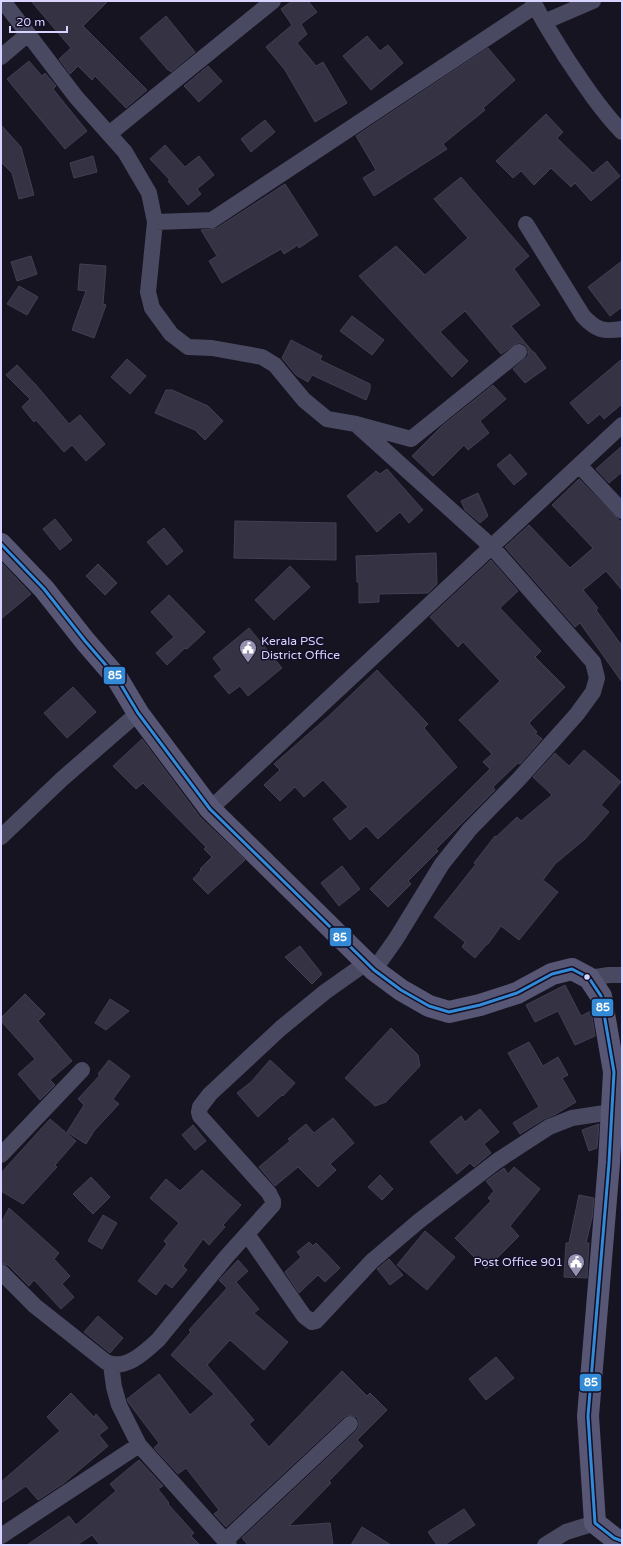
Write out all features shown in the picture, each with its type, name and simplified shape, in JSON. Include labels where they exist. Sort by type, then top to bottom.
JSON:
[{"type":"main road","points":[[1,544],[44,589],[85,642],[117,678],[138,713],[210,809],[370,966],[401,990],[429,1006],[449,1012],[480,1005],[517,993],[552,974],[572,969],[589,978],[601,996],[614,1072],[609,1163],[588,1416],[594,1523],[614,1538],[622,1541]]},
{"type":"street","points":[[3,1],[76,98],[125,152],[149,193],[155,222],[148,292],[152,308],[171,334],[188,347],[212,348],[262,357],[275,365],[304,400],[327,419],[356,424],[411,439],[519,352]]},
{"type":"street","points":[[109,134],[272,1]]},
{"type":"street","points":[[544,22],[593,1]]},
{"type":"street","points":[[155,222],[212,220],[534,4],[586,89],[607,117],[622,132]]},
{"type":"street","points":[[1,57],[28,34]]},
{"type":"street","points":[[526,224],[583,316],[592,326],[604,331],[622,329]]},
{"type":"street","points":[[1,1272],[35,1306],[111,1365],[125,1364],[149,1349],[227,1256],[270,1210],[273,1201],[269,1193],[200,1116],[200,1107],[210,1094],[281,1028],[325,992],[370,966],[396,939],[442,864],[470,829],[519,779],[577,714],[593,692],[597,678],[593,662],[492,547],[356,424]]},
{"type":"street","points":[[210,809],[622,425]]},
{"type":"street","points":[[579,465],[622,511]]},
{"type":"street","points":[[1,837],[62,779],[138,713]]},
{"type":"street","points":[[589,978],[622,975]]},
{"type":"street","points":[[1,1155],[82,1070]]},
{"type":"street","points":[[247,1234],[304,1316],[312,1322],[316,1321],[372,1261],[419,1221],[497,1161],[548,1127],[572,1118],[611,1112]]},
{"type":"street","points":[[111,1365],[114,1388],[119,1406],[140,1445],[227,1543],[350,1424]]},
{"type":"street","points":[[1,1536],[140,1445]]},
{"type":"street","points":[[545,1545],[566,1532],[594,1523]]},
{"type":"building","points":[[31,1],[108,1],[83,26],[147,90],[126,108],[95,76],[92,80],[78,66],[70,74],[59,59],[71,48]]},
{"type":"building","points":[[292,1],[308,1],[317,12],[301,24],[307,34],[297,43],[316,66],[323,62],[347,103],[315,122],[285,70],[266,47],[292,25],[281,9]]},
{"type":"building","points":[[166,16],[195,52],[171,72],[140,38]]},
{"type":"building","points":[[367,36],[380,51],[388,45],[403,63],[371,90],[343,56]]},
{"type":"building","points":[[488,48],[515,80],[483,108],[485,110],[443,144],[447,149],[374,196],[363,178],[376,170],[356,136]]},
{"type":"building","points":[[29,61],[42,76],[45,73],[56,86],[53,89],[87,131],[65,149],[7,79]]},
{"type":"building","points":[[208,66],[222,81],[199,102],[184,86]]},
{"type":"building","points":[[546,114],[563,132],[557,138],[593,173],[607,161],[620,176],[591,201],[575,183],[571,187],[551,168],[534,185],[521,171],[513,178],[496,161]]},
{"type":"building","points":[[265,120],[275,132],[251,152],[241,139]]},
{"type":"building","points":[[1,125],[21,147],[34,195],[19,199],[12,173],[1,162]]},
{"type":"building","points":[[165,145],[185,167],[199,156],[214,175],[197,189],[201,194],[188,205],[168,181],[170,180],[150,159]]},
{"type":"building","points":[[93,156],[97,172],[74,178],[70,163]]},
{"type":"building","points":[[461,177],[529,256],[514,269],[540,305],[511,326],[546,368],[525,383],[513,369],[528,356],[526,346],[522,343],[517,343],[501,354],[465,311],[440,332],[468,361],[452,377],[359,276],[396,246],[425,275],[468,238],[434,199]]},
{"type":"building","points":[[285,184],[318,235],[299,248],[298,245],[284,254],[281,249],[222,283],[209,261],[217,256],[201,230],[217,228]]},
{"type":"building","points":[[31,256],[37,274],[17,281],[11,262]]},
{"type":"building","points":[[622,261],[622,307],[610,316],[588,287]]},
{"type":"building","points":[[80,264],[106,266],[103,304],[106,305],[94,338],[72,330],[86,291],[78,290]]},
{"type":"building","points":[[19,286],[38,297],[27,315],[7,304]]},
{"type":"building","points":[[352,316],[384,340],[372,355],[340,331]]},
{"type":"building","points":[[291,340],[322,356],[320,360],[370,384],[370,390],[366,400],[312,375],[308,382],[296,375],[282,358]]},
{"type":"building","points":[[127,359],[146,376],[130,394],[111,377]]},
{"type":"building","points":[[622,359],[622,404],[604,419],[600,414],[588,424],[570,403]]},
{"type":"building","points":[[17,365],[69,424],[80,415],[105,444],[86,461],[72,445],[64,452],[36,420],[34,422],[22,407],[30,399],[6,375]]},
{"type":"building","points":[[493,385],[506,399],[480,421],[489,433],[468,450],[464,445],[433,476],[412,456],[442,426]]},
{"type":"building","points":[[166,390],[172,390],[208,406],[223,421],[205,440],[195,430],[155,413]]},
{"type":"building","points":[[622,446],[622,472],[609,483],[596,469]]},
{"type":"building","points":[[510,454],[527,474],[514,485],[497,465]]},
{"type":"building","points":[[387,469],[423,510],[409,523],[400,512],[377,532],[347,496],[376,471],[380,474]]},
{"type":"building","points":[[579,479],[622,523],[622,590],[606,571],[583,590],[598,608],[596,610],[622,646],[622,682],[580,623],[575,627],[505,547],[529,525],[570,568],[593,548],[552,505]]},
{"type":"building","points":[[478,493],[488,516],[480,523],[465,510],[461,501]]},
{"type":"building","points":[[55,519],[72,540],[60,550],[43,529]]},
{"type":"building","points":[[235,521],[336,523],[336,560],[234,558]]},
{"type":"building","points":[[164,528],[183,551],[167,565],[147,542]]},
{"type":"building","points":[[436,553],[437,584],[428,593],[379,594],[379,602],[359,603],[359,582],[357,582],[356,556]]},
{"type":"building","points":[[491,560],[518,591],[500,608],[541,651],[535,657],[565,687],[529,723],[537,732],[535,733],[542,739],[520,764],[518,763],[493,787],[495,790],[436,849],[438,851],[408,881],[411,884],[388,907],[370,889],[490,769],[483,762],[492,754],[459,720],[500,681],[463,642],[458,647],[430,617]]},
{"type":"building","points":[[1,562],[31,594],[1,619]]},
{"type":"building","points":[[98,564],[117,583],[105,595],[86,576]]},
{"type":"building","points":[[290,566],[310,587],[274,620],[255,600]]},
{"type":"building","points":[[169,595],[205,632],[167,665],[156,653],[174,637],[151,612]]},
{"type":"building","name":"Kerala PSC District Office","points":[[249,628],[282,668],[248,696],[240,686],[229,694],[214,676],[222,670],[213,658]]},
{"type":"building","points":[[377,670],[428,724],[424,728],[457,767],[378,839],[366,826],[350,840],[333,819],[348,807],[323,780],[304,797],[295,787],[280,801],[264,785],[280,770],[274,764],[331,714]]},
{"type":"building","points":[[73,687],[96,712],[67,738],[44,713]]},
{"type":"building","points":[[142,739],[200,817],[245,860],[208,894],[193,879],[201,870],[200,869],[212,857],[204,849],[206,847],[143,783],[136,789],[113,766]]},
{"type":"building","points":[[584,750],[621,782],[601,805],[609,812],[585,839],[555,864],[543,880],[558,892],[519,940],[501,926],[488,944],[475,958],[462,947],[465,942],[434,917],[476,864],[474,863],[495,836],[496,837],[517,817],[521,821],[552,795],[533,777],[555,753],[569,766]]},
{"type":"building","points":[[342,866],[360,889],[339,906],[321,883]]},
{"type":"building","points":[[300,946],[322,974],[312,984],[285,957]]},
{"type":"building","points":[[565,985],[581,1016],[591,1011],[595,1036],[575,1045],[558,1011],[535,1022],[526,1005]]},
{"type":"building","points":[[25,994],[45,1014],[38,1021],[72,1061],[50,1080],[55,1085],[40,1100],[18,1074],[35,1059],[1,1021],[1,1018]]},
{"type":"building","points":[[110,999],[129,1011],[106,1030],[95,1023]]},
{"type":"building","points":[[391,1028],[418,1055],[420,1066],[386,1102],[375,1106],[345,1078]]},
{"type":"building","points":[[529,1042],[543,1066],[558,1057],[568,1075],[562,1078],[576,1102],[520,1134],[513,1123],[539,1107],[508,1053]]},
{"type":"building","points":[[109,1060],[130,1076],[113,1099],[119,1104],[94,1131],[86,1144],[67,1132],[84,1105],[78,1099],[100,1075],[98,1074]]},
{"type":"building","points":[[270,1060],[295,1083],[283,1096],[282,1095],[258,1117],[237,1093],[251,1082]]},
{"type":"building","points":[[480,1109],[499,1132],[484,1144],[491,1153],[474,1167],[470,1163],[457,1174],[430,1142],[461,1116],[465,1122]]},
{"type":"building","points":[[333,1118],[354,1143],[330,1164],[336,1170],[318,1187],[298,1167],[275,1186],[259,1167],[290,1141],[288,1139],[306,1124],[314,1133]]},
{"type":"building","points":[[50,1119],[76,1141],[55,1165],[57,1167],[23,1204],[1,1191],[1,1173]]},
{"type":"building","points":[[599,1124],[597,1148],[589,1151],[582,1130]]},
{"type":"building","points":[[193,1125],[206,1141],[195,1150],[182,1135]]},
{"type":"building","points":[[514,1167],[540,1189],[510,1226],[519,1236],[486,1269],[455,1238],[491,1201],[488,1198],[494,1191],[486,1181],[504,1168],[508,1174]]},
{"type":"building","points":[[202,1170],[241,1205],[223,1225],[225,1227],[209,1245],[203,1239],[183,1266],[187,1270],[172,1288],[165,1283],[156,1295],[138,1281],[167,1244],[164,1241],[179,1223],[150,1198],[166,1179],[180,1191]]},
{"type":"building","points":[[380,1175],[393,1189],[382,1200],[368,1187]]},
{"type":"building","points":[[91,1177],[110,1197],[93,1214],[73,1194]]},
{"type":"building","points":[[579,1195],[594,1198],[592,1218],[586,1243],[589,1243],[587,1278],[564,1277],[566,1243],[569,1243]]},
{"type":"building","points":[[9,1208],[59,1253],[54,1259],[70,1276],[62,1284],[74,1297],[61,1309],[34,1280],[29,1286],[8,1265],[1,1263],[1,1223]]},
{"type":"building","points":[[103,1215],[117,1223],[102,1249],[88,1241]]},
{"type":"building","points":[[425,1231],[455,1257],[427,1290],[397,1265]]},
{"type":"building","points":[[309,1242],[313,1246],[316,1243],[340,1268],[325,1282],[318,1275],[299,1293],[285,1272],[301,1257],[297,1252]]},
{"type":"building","points":[[389,1259],[403,1275],[390,1285],[377,1269]]},
{"type":"building","points":[[238,1260],[248,1271],[236,1282],[259,1309],[254,1313],[288,1342],[264,1370],[230,1340],[207,1365],[254,1420],[249,1424],[269,1447],[342,1371],[367,1396],[370,1393],[387,1410],[357,1440],[363,1446],[329,1481],[331,1483],[289,1526],[330,1523],[333,1545],[248,1545],[242,1538],[356,1431],[359,1427],[357,1417],[348,1415],[344,1417],[226,1527],[214,1514],[219,1510],[186,1468],[178,1474],[154,1448],[159,1443],[127,1399],[159,1374],[190,1415],[214,1394],[171,1355],[191,1332],[189,1330],[227,1288],[219,1280]]},
{"type":"building","points":[[98,1316],[123,1338],[110,1353],[84,1332]]},
{"type":"building","points":[[496,1357],[514,1378],[486,1400],[469,1379]]},
{"type":"building","points":[[71,1393],[94,1417],[96,1414],[108,1428],[99,1435],[108,1446],[64,1483],[38,1500],[26,1486],[1,1503],[1,1482],[60,1431],[47,1417]]},
{"type":"building","points":[[139,1460],[163,1486],[158,1489],[169,1503],[168,1504],[194,1533],[191,1536],[200,1545],[100,1545],[92,1535],[77,1545],[27,1545],[69,1516],[76,1525],[116,1491],[110,1484]]},
{"type":"building","points":[[464,1509],[475,1525],[444,1545],[437,1545],[428,1532]]},
{"type":"building","points":[[362,1527],[391,1545],[351,1545]]},
{"type":"transit line","name":"85","points":[[1,544],[44,589],[85,641],[117,678],[138,713],[210,809],[374,970],[401,990],[429,1006],[449,1012],[480,1005],[517,993],[552,974],[572,969],[589,978],[601,996],[614,1072],[609,1163],[588,1416],[595,1523],[614,1538],[622,1541]]},
{"type":"place","name":"Kerala PSC District Office","points":[[248,663]]},
{"type":"place","name":"Post Office 901","points":[[576,1277]]}]
